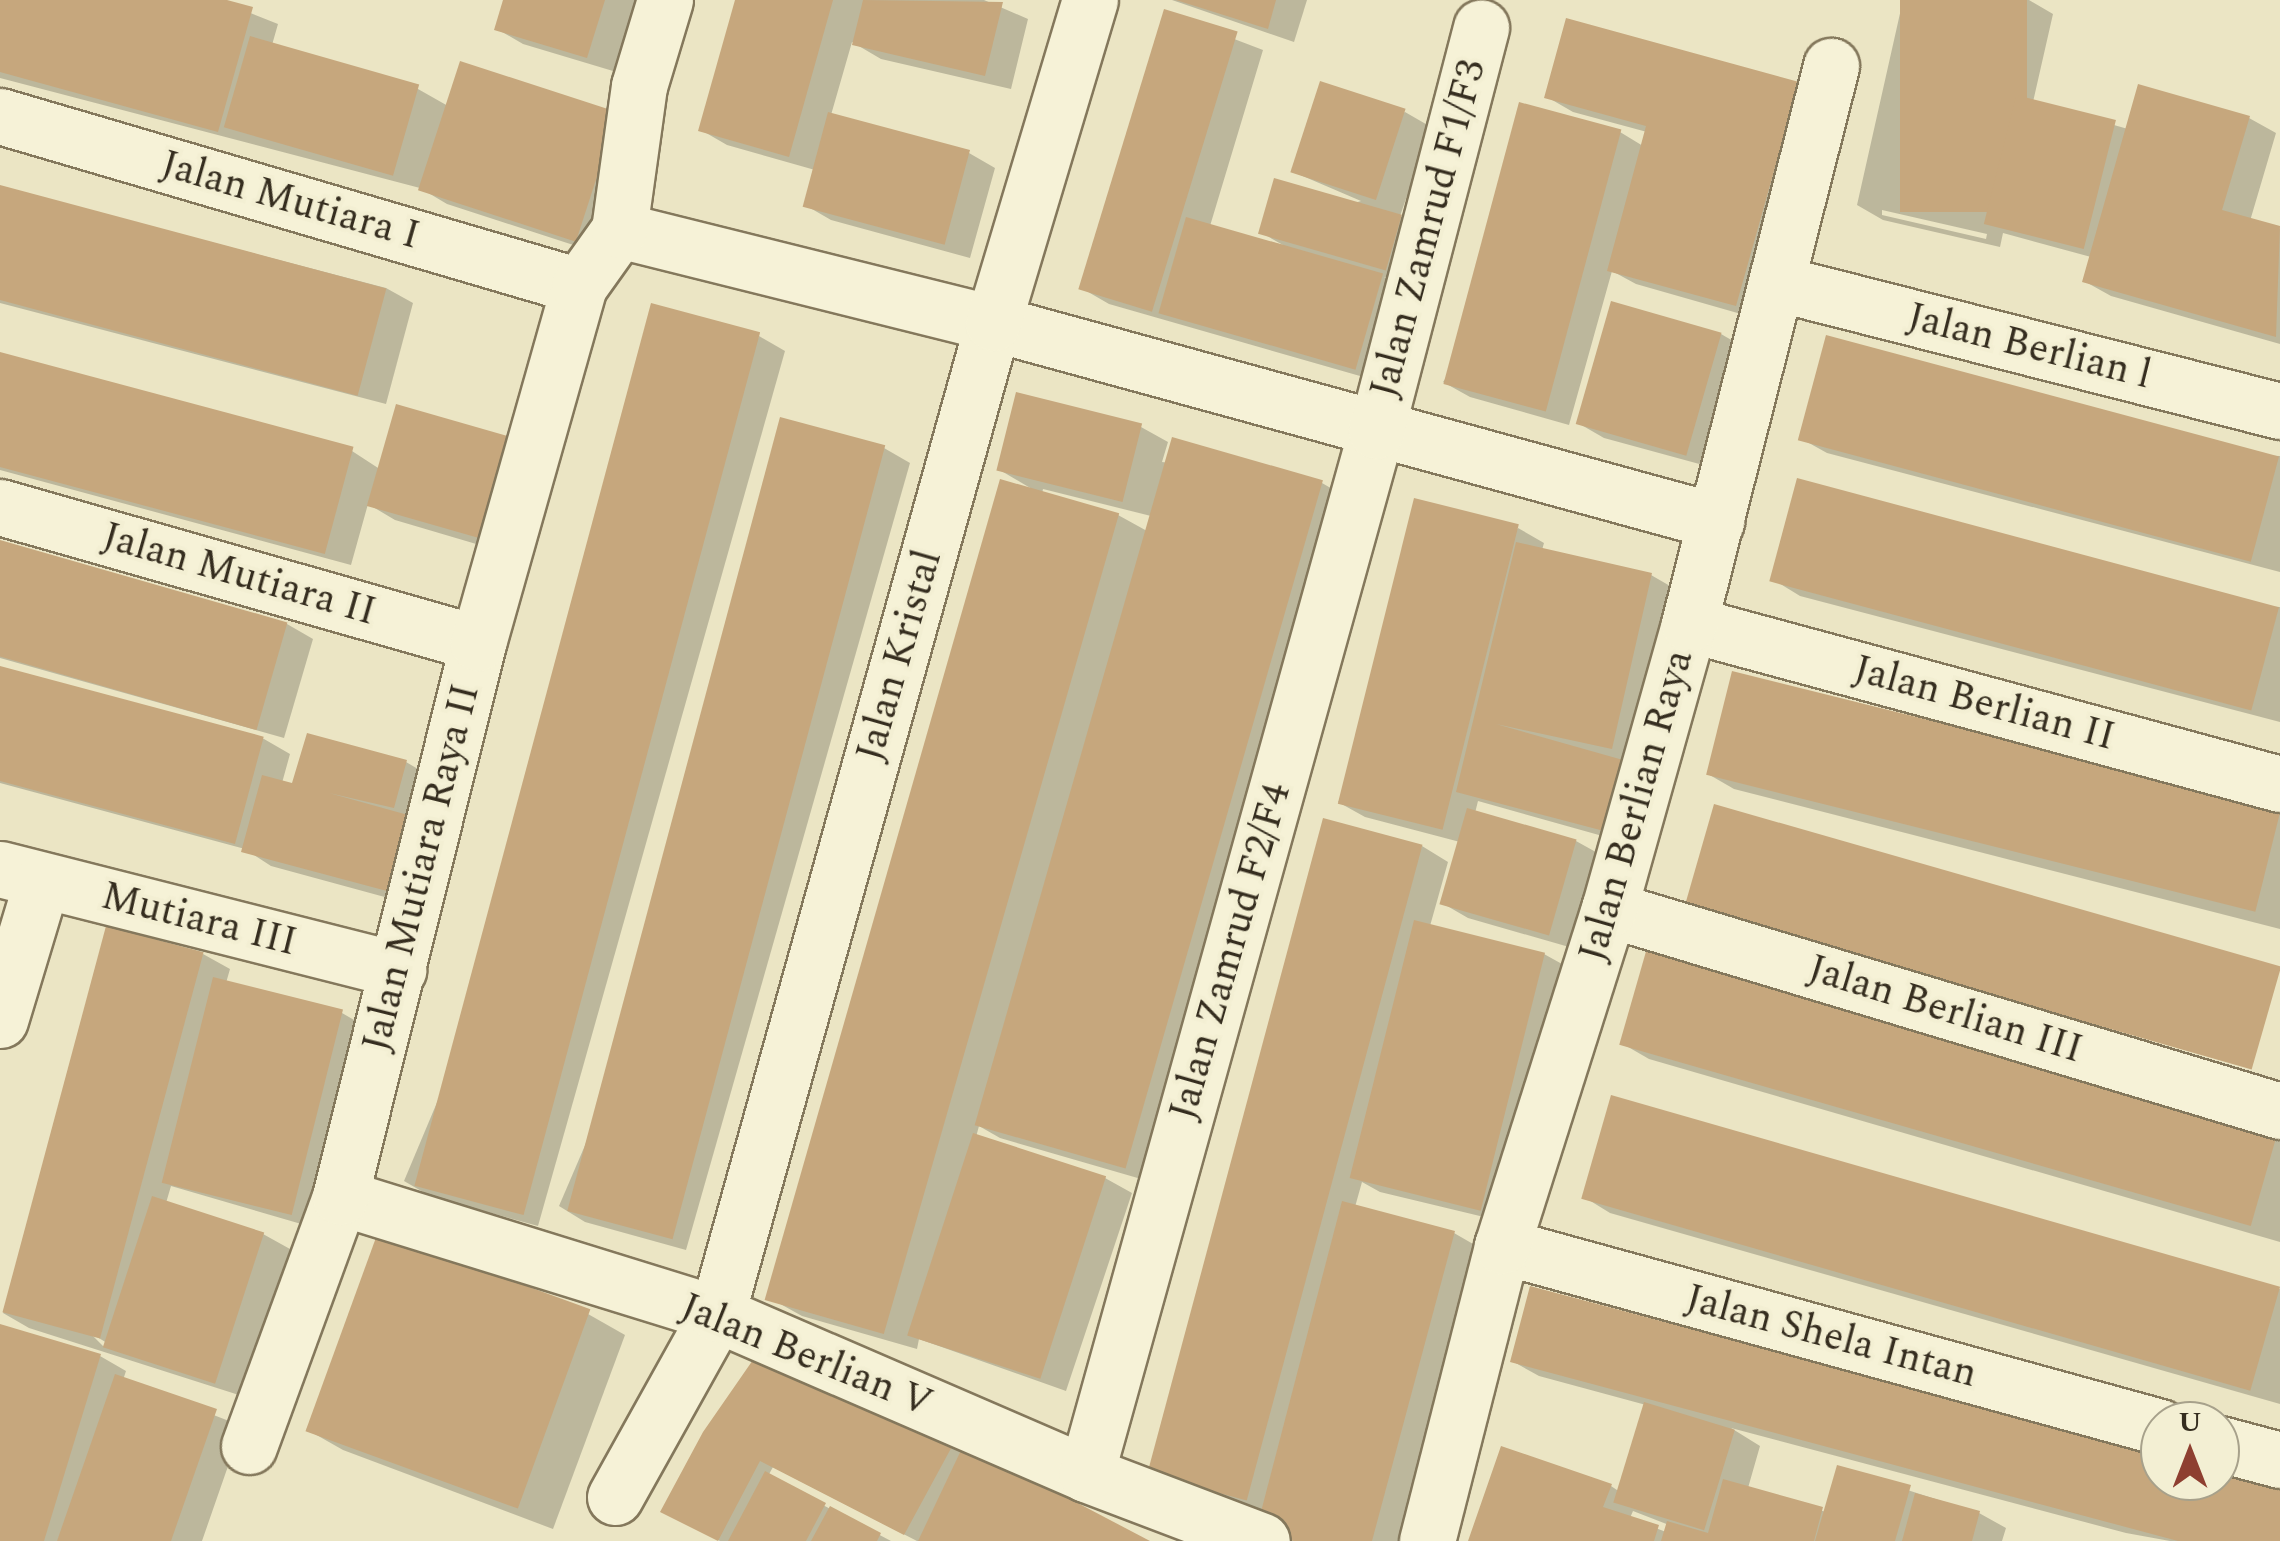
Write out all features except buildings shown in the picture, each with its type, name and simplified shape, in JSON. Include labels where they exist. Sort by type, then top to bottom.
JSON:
[{"type":"street","points":[[665,0],[640,86],[619,230],[992,323],[1716,522]]},
{"type":"street","name":"Jalan Kristal","points":[[615,1497],[718,1314],[992,323],[1090,0]]},
{"type":"street","name":"Jalan Zamrud F1/F3","points":[[1376,430],[1482,27]]},
{"type":"street","name":"Jalan Berlian Raya","points":[[1427,1541],[1502,1246],[1609,909],[1689,624],[1831,66]]},
{"type":"street","name":"Jalan Mutiara I","points":[[0,116],[579,286]]},
{"type":"street","name":"Jalan Mutiara Raya II","points":[[249,1446],[340,1197],[478,643],[579,286],[619,230]]},
{"type":"street","name":"Jalan Berlian l","points":[[1777,284],[2280,410]]},
{"type":"street","name":"Jalan Zamrud F2/F4","points":[[1086,1474],[1376,430]]},
{"type":"street","name":"Jalan Mutiara II","points":[[0,507],[478,643]]},
{"type":"street","name":"Jalan Berlian II","points":[[1689,624],[2280,784]]},
{"type":"street","points":[[0,1020],[21,875]]},
{"type":"street","name":"Mutiara III","points":[[21,875],[398,970]]},
{"type":"street","name":"Jalan Berlian III","points":[[1609,909],[2280,1111]]},
{"type":"street","name":"Jalan Berlian V","points":[[340,1197],[718,1314],[1086,1474],[1262,1541]]},
{"type":"street","name":"Jalan Shela Intan","points":[[1502,1246],[2140,1421]]},
{"type":"street","points":[[2240,1449],[2280,1460]]}]
